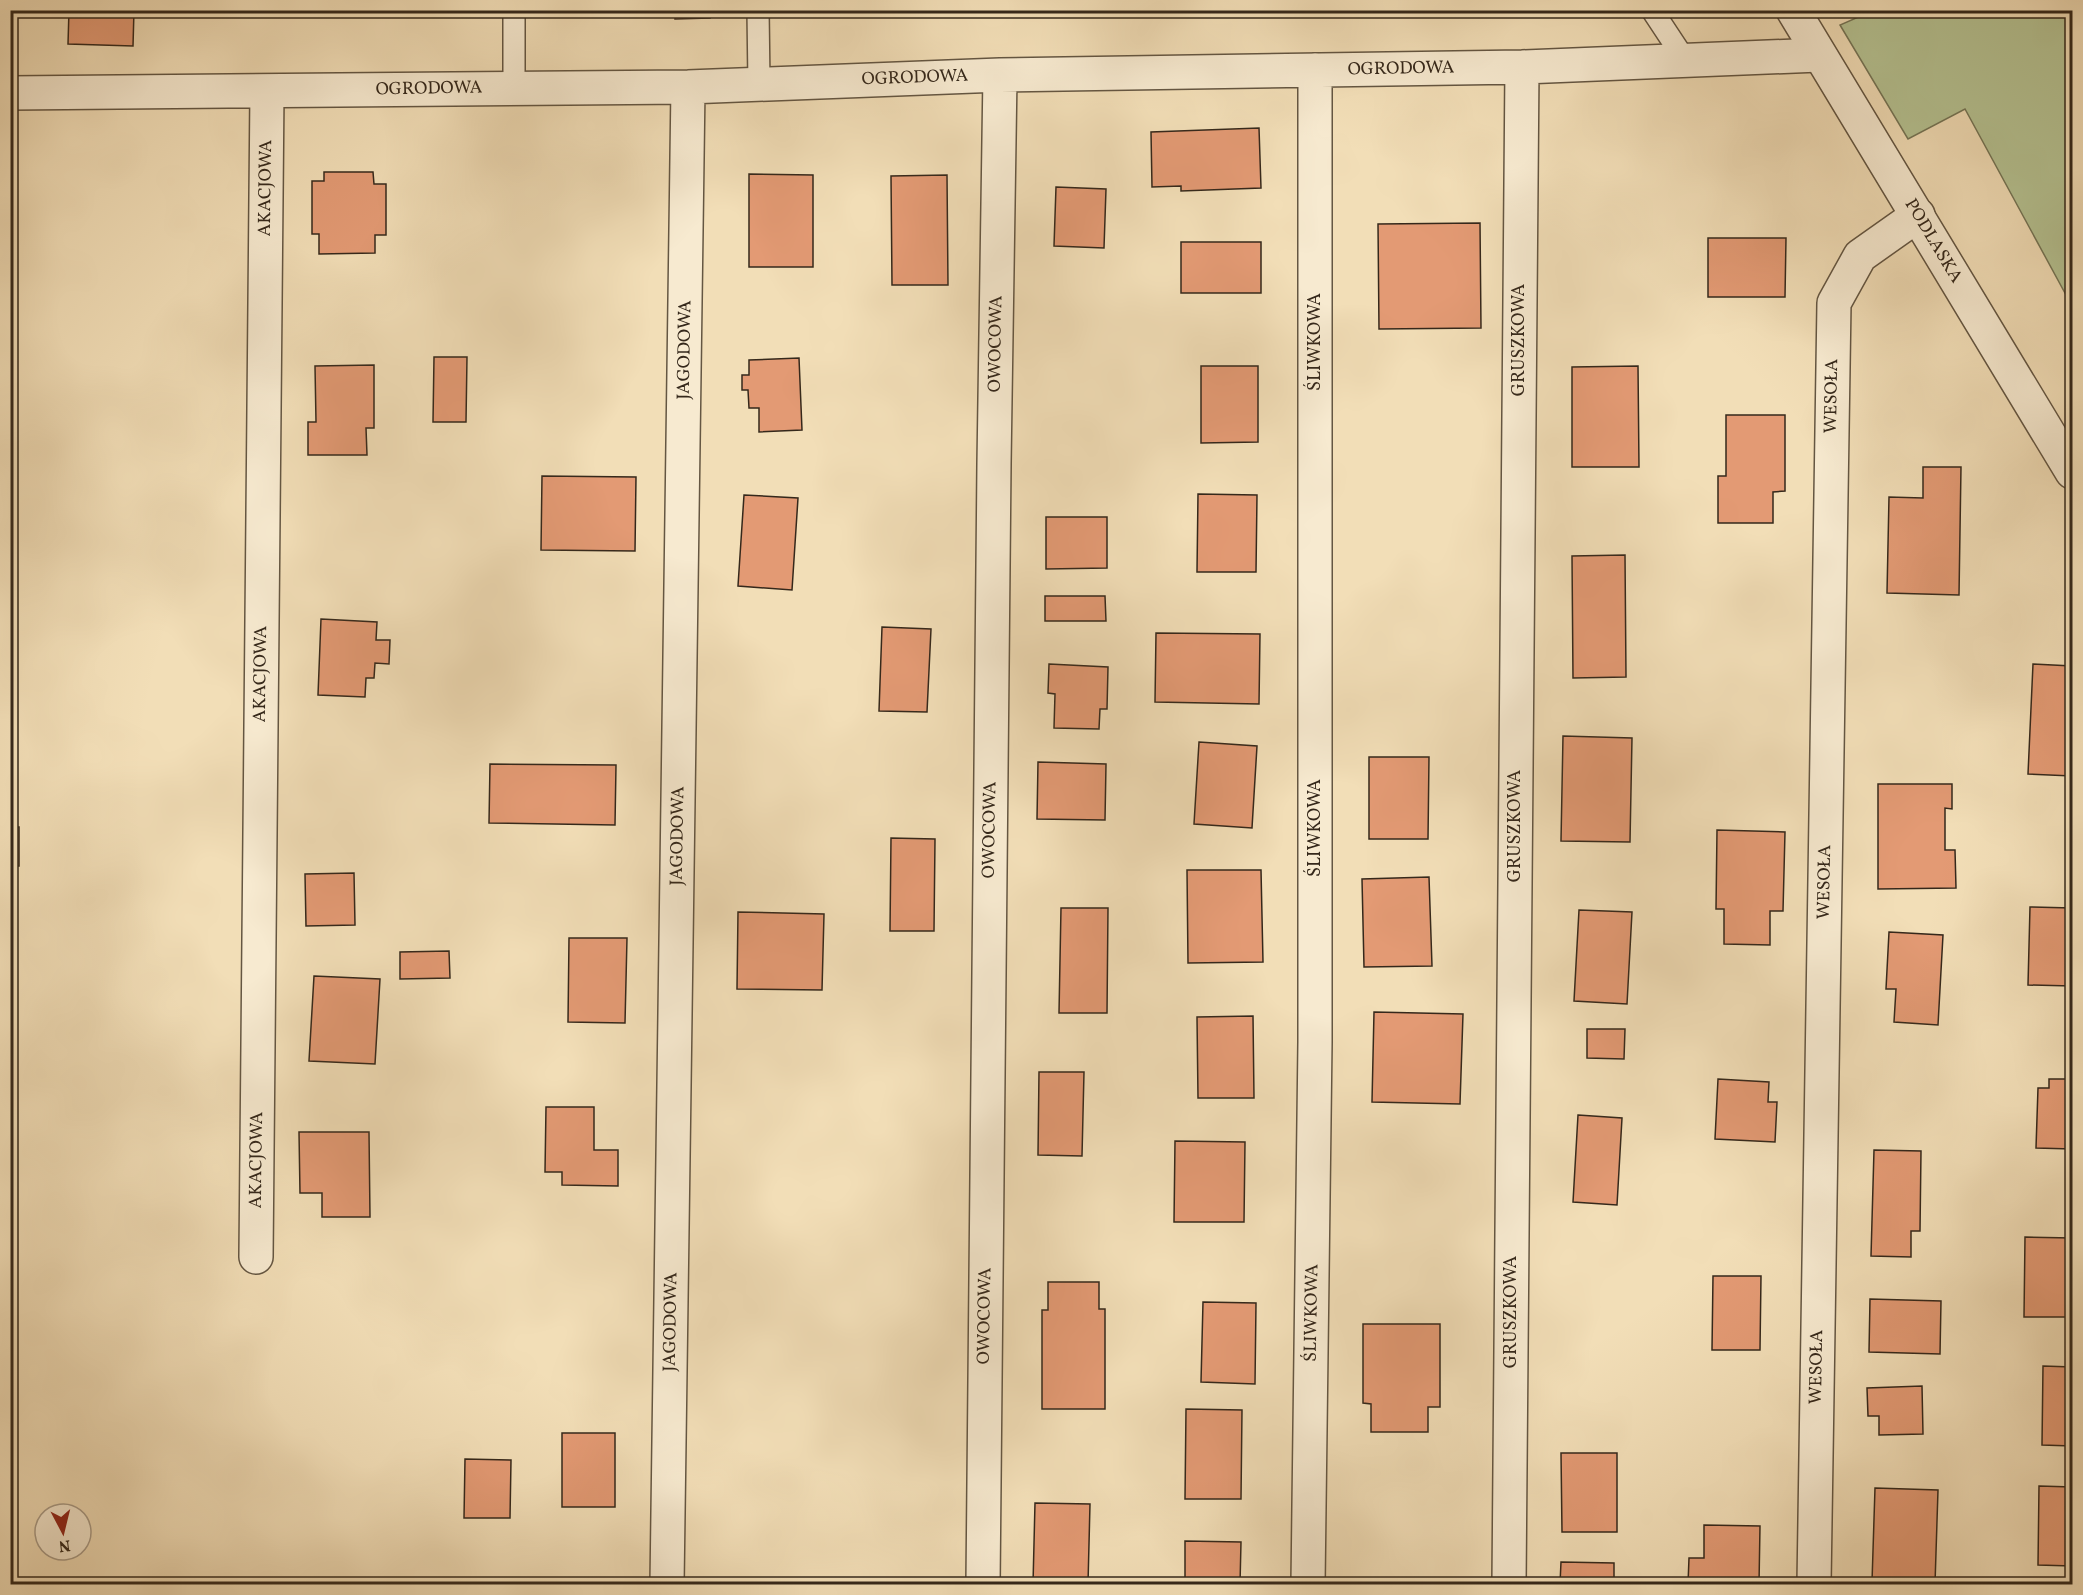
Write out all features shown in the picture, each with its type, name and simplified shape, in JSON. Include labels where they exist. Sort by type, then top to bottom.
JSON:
[{"type":"street","name":"PODLASKA","points":[[1793,10],[2073,472]]},
{"type":"street","name":"OGRODOWA","points":[[10,93],[688,87],[1000,75],[1522,67],[1820,55]]},
{"type":"street","name":"GRUSZKOWA","points":[[1509,1584],[1522,67]]},
{"type":"street","name":"ŚLIWKOWA","points":[[1308,1584],[1315,1042],[1315,70]]},
{"type":"street","name":"OWOCOWA","points":[[983,1584],[1000,75]]},
{"type":"street","name":"JAGODOWA","points":[[667,1584],[688,87]]},
{"type":"street","name":"AKACJOWA","points":[[256,1257],[267,91]]},
{"type":"street","name":"WESOŁA","points":[[1814,1584],[1834,303],[1860,256],[1917,215]]},
{"type":"lane","points":[[514,10],[514,88]]},
{"type":"lane","points":[[758,10],[759,84]]},
{"type":"lane","points":[[1652,10],[1685,60]]},
{"type":"green space","points":[[1872,11],[2072,11],[2072,306],[1965,109],[1908,139],[1840,25]]},
{"type":"building","points":[[69,10],[134,10],[133,46],[68,44]]},
{"type":"building","points":[[675,10],[709,10],[710,18],[675,19]]},
{"type":"building","points":[[1259,128],[1261,188],[1181,191],[1181,186],[1152,187],[1151,132]]},
{"type":"building","points":[[324,172],[373,172],[374,184],[386,184],[386,235],[375,235],[375,253],[319,254],[319,234],[312,234],[312,181],[324,181]]},
{"type":"building","points":[[749,174],[813,175],[813,267],[749,267]]},
{"type":"building","points":[[947,175],[948,285],[892,285],[891,176]]},
{"type":"building","points":[[1056,187],[1106,189],[1104,248],[1054,246]]},
{"type":"building","points":[[1480,223],[1481,328],[1379,329],[1378,224]]},
{"type":"building","points":[[1708,238],[1786,238],[1785,297],[1708,297]]},
{"type":"building","points":[[1181,242],[1261,242],[1261,293],[1181,293]]},
{"type":"building","points":[[434,357],[467,357],[466,422],[433,422]]},
{"type":"building","points":[[799,358],[802,430],[759,432],[759,408],[749,408],[748,390],[742,390],[742,375],[749,375],[749,360]]},
{"type":"building","points":[[374,365],[374,428],[366,428],[367,455],[308,455],[308,422],[316,422],[315,366]]},
{"type":"building","points":[[1201,366],[1258,366],[1258,442],[1201,443]]},
{"type":"building","points":[[1638,366],[1639,467],[1572,467],[1572,367]]},
{"type":"building","points":[[1726,415],[1785,415],[1785,491],[1773,492],[1773,523],[1718,523],[1718,476],[1726,476]]},
{"type":"building","points":[[1923,467],[1961,467],[1959,595],[1887,593],[1889,497],[1923,498]]},
{"type":"building","points":[[542,476],[636,477],[635,551],[541,550]]},
{"type":"building","points":[[1198,494],[1257,495],[1256,572],[1197,572]]},
{"type":"building","points":[[744,495],[798,498],[792,590],[738,586]]},
{"type":"building","points":[[1046,517],[1107,517],[1107,568],[1046,569]]},
{"type":"building","points":[[1625,555],[1626,677],[1573,678],[1572,556]]},
{"type":"building","points":[[1045,596],[1105,596],[1106,621],[1045,621]]},
{"type":"building","points":[[321,619],[377,622],[376,640],[390,640],[389,664],[375,663],[374,678],[366,678],[365,697],[318,695]]},
{"type":"building","points":[[882,627],[931,629],[927,712],[879,711]]},
{"type":"building","points":[[1156,633],[1260,634],[1259,704],[1155,702]]},
{"type":"building","points":[[1049,664],[1108,667],[1107,709],[1100,709],[1099,729],[1054,728],[1055,694],[1048,693]]},
{"type":"building","points":[[2033,664],[2072,666],[2072,776],[2028,774]]},
{"type":"building","points":[[1563,736],[1632,738],[1630,842],[1561,841]]},
{"type":"building","points":[[1199,742],[1257,746],[1252,828],[1194,824]]},
{"type":"building","points":[[1369,757],[1429,757],[1428,839],[1369,839]]},
{"type":"building","points":[[1038,762],[1106,764],[1105,820],[1037,819]]},
{"type":"building","points":[[490,764],[616,765],[615,825],[489,823]]},
{"type":"building","points":[[1878,784],[1952,784],[1952,809],[1945,808],[1945,850],[1955,850],[1956,888],[1878,889]]},
{"type":"building","points":[[10,827],[19,827],[19,866],[10,866]]},
{"type":"building","points":[[1717,830],[1785,832],[1783,911],[1770,911],[1770,945],[1724,944],[1724,909],[1716,909]]},
{"type":"building","points":[[891,838],[935,839],[934,931],[890,931]]},
{"type":"building","points":[[1187,870],[1261,870],[1263,962],[1188,963]]},
{"type":"building","points":[[354,873],[355,925],[306,926],[305,874]]},
{"type":"building","points":[[1429,877],[1432,966],[1364,967],[1362,879]]},
{"type":"building","points":[[2030,907],[2072,908],[2072,986],[2028,985]]},
{"type":"building","points":[[1061,908],[1108,908],[1107,1013],[1059,1013]]},
{"type":"building","points":[[1579,910],[1632,912],[1627,1004],[1574,1001]]},
{"type":"building","points":[[738,912],[824,914],[822,990],[737,989]]},
{"type":"building","points":[[1889,932],[1943,935],[1938,1025],[1894,1022],[1896,989],[1886,989]]},
{"type":"building","points":[[569,938],[627,938],[625,1023],[568,1022]]},
{"type":"building","points":[[449,951],[450,978],[400,979],[400,952]]},
{"type":"building","points":[[314,976],[380,979],[375,1064],[309,1061]]},
{"type":"building","points":[[1374,1012],[1463,1014],[1460,1104],[1372,1102]]},
{"type":"building","points":[[1253,1016],[1254,1098],[1198,1098],[1197,1017]]},
{"type":"building","points":[[1587,1029],[1625,1029],[1624,1059],[1587,1058]]},
{"type":"building","points":[[1039,1072],[1084,1072],[1082,1156],[1038,1155]]},
{"type":"building","points":[[1718,1079],[1769,1082],[1768,1102],[1777,1102],[1775,1142],[1715,1139]]},
{"type":"building","points":[[2049,1079],[2072,1079],[2072,1149],[2036,1148],[2038,1088],[2049,1088]]},
{"type":"building","points":[[546,1107],[594,1107],[594,1150],[618,1150],[618,1186],[562,1185],[562,1172],[545,1172]]},
{"type":"building","points":[[1578,1115],[1622,1118],[1617,1205],[1573,1202]]},
{"type":"building","points":[[299,1132],[369,1132],[370,1217],[322,1217],[322,1193],[300,1193]]},
{"type":"building","points":[[1175,1141],[1245,1142],[1244,1222],[1174,1222]]},
{"type":"building","points":[[1874,1150],[1921,1151],[1920,1231],[1911,1231],[1911,1257],[1871,1256]]},
{"type":"building","points":[[2025,1237],[2072,1238],[2072,1317],[2024,1317]]},
{"type":"building","points":[[1713,1276],[1761,1276],[1760,1350],[1712,1350]]},
{"type":"building","points":[[1048,1282],[1099,1282],[1099,1309],[1105,1309],[1105,1409],[1042,1409],[1042,1310],[1048,1310]]},
{"type":"building","points":[[1870,1299],[1941,1301],[1940,1354],[1869,1352]]},
{"type":"building","points":[[1203,1302],[1256,1303],[1255,1384],[1201,1382]]},
{"type":"building","points":[[1363,1324],[1440,1324],[1440,1407],[1428,1407],[1428,1432],[1371,1432],[1371,1404],[1363,1403]]},
{"type":"building","points":[[2043,1366],[2072,1367],[2072,1446],[2042,1445]]},
{"type":"building","points":[[1922,1386],[1923,1434],[1879,1435],[1879,1416],[1868,1416],[1867,1388]]},
{"type":"building","points":[[1186,1409],[1242,1410],[1241,1499],[1185,1499]]},
{"type":"building","points":[[562,1433],[615,1433],[615,1507],[562,1507]]},
{"type":"building","points":[[1561,1453],[1617,1453],[1617,1532],[1562,1532]]},
{"type":"building","points":[[465,1459],[511,1460],[510,1518],[464,1518]]},
{"type":"building","points":[[2039,1486],[2072,1487],[2072,1566],[2038,1565]]},
{"type":"building","points":[[1875,1488],[1938,1490],[1935,1584],[1872,1582]]},
{"type":"building","points":[[1035,1503],[1090,1504],[1088,1584],[1033,1584]]},
{"type":"building","points":[[1704,1525],[1760,1526],[1759,1584],[1688,1584],[1689,1558],[1704,1558]]},
{"type":"building","points":[[1185,1541],[1241,1542],[1240,1584],[1185,1584]]},
{"type":"building","points":[[1561,1562],[1614,1563],[1614,1584],[1560,1584]]},
{"type":"building","points":[[558,1581],[615,1583],[615,1584],[558,1584]]}]
